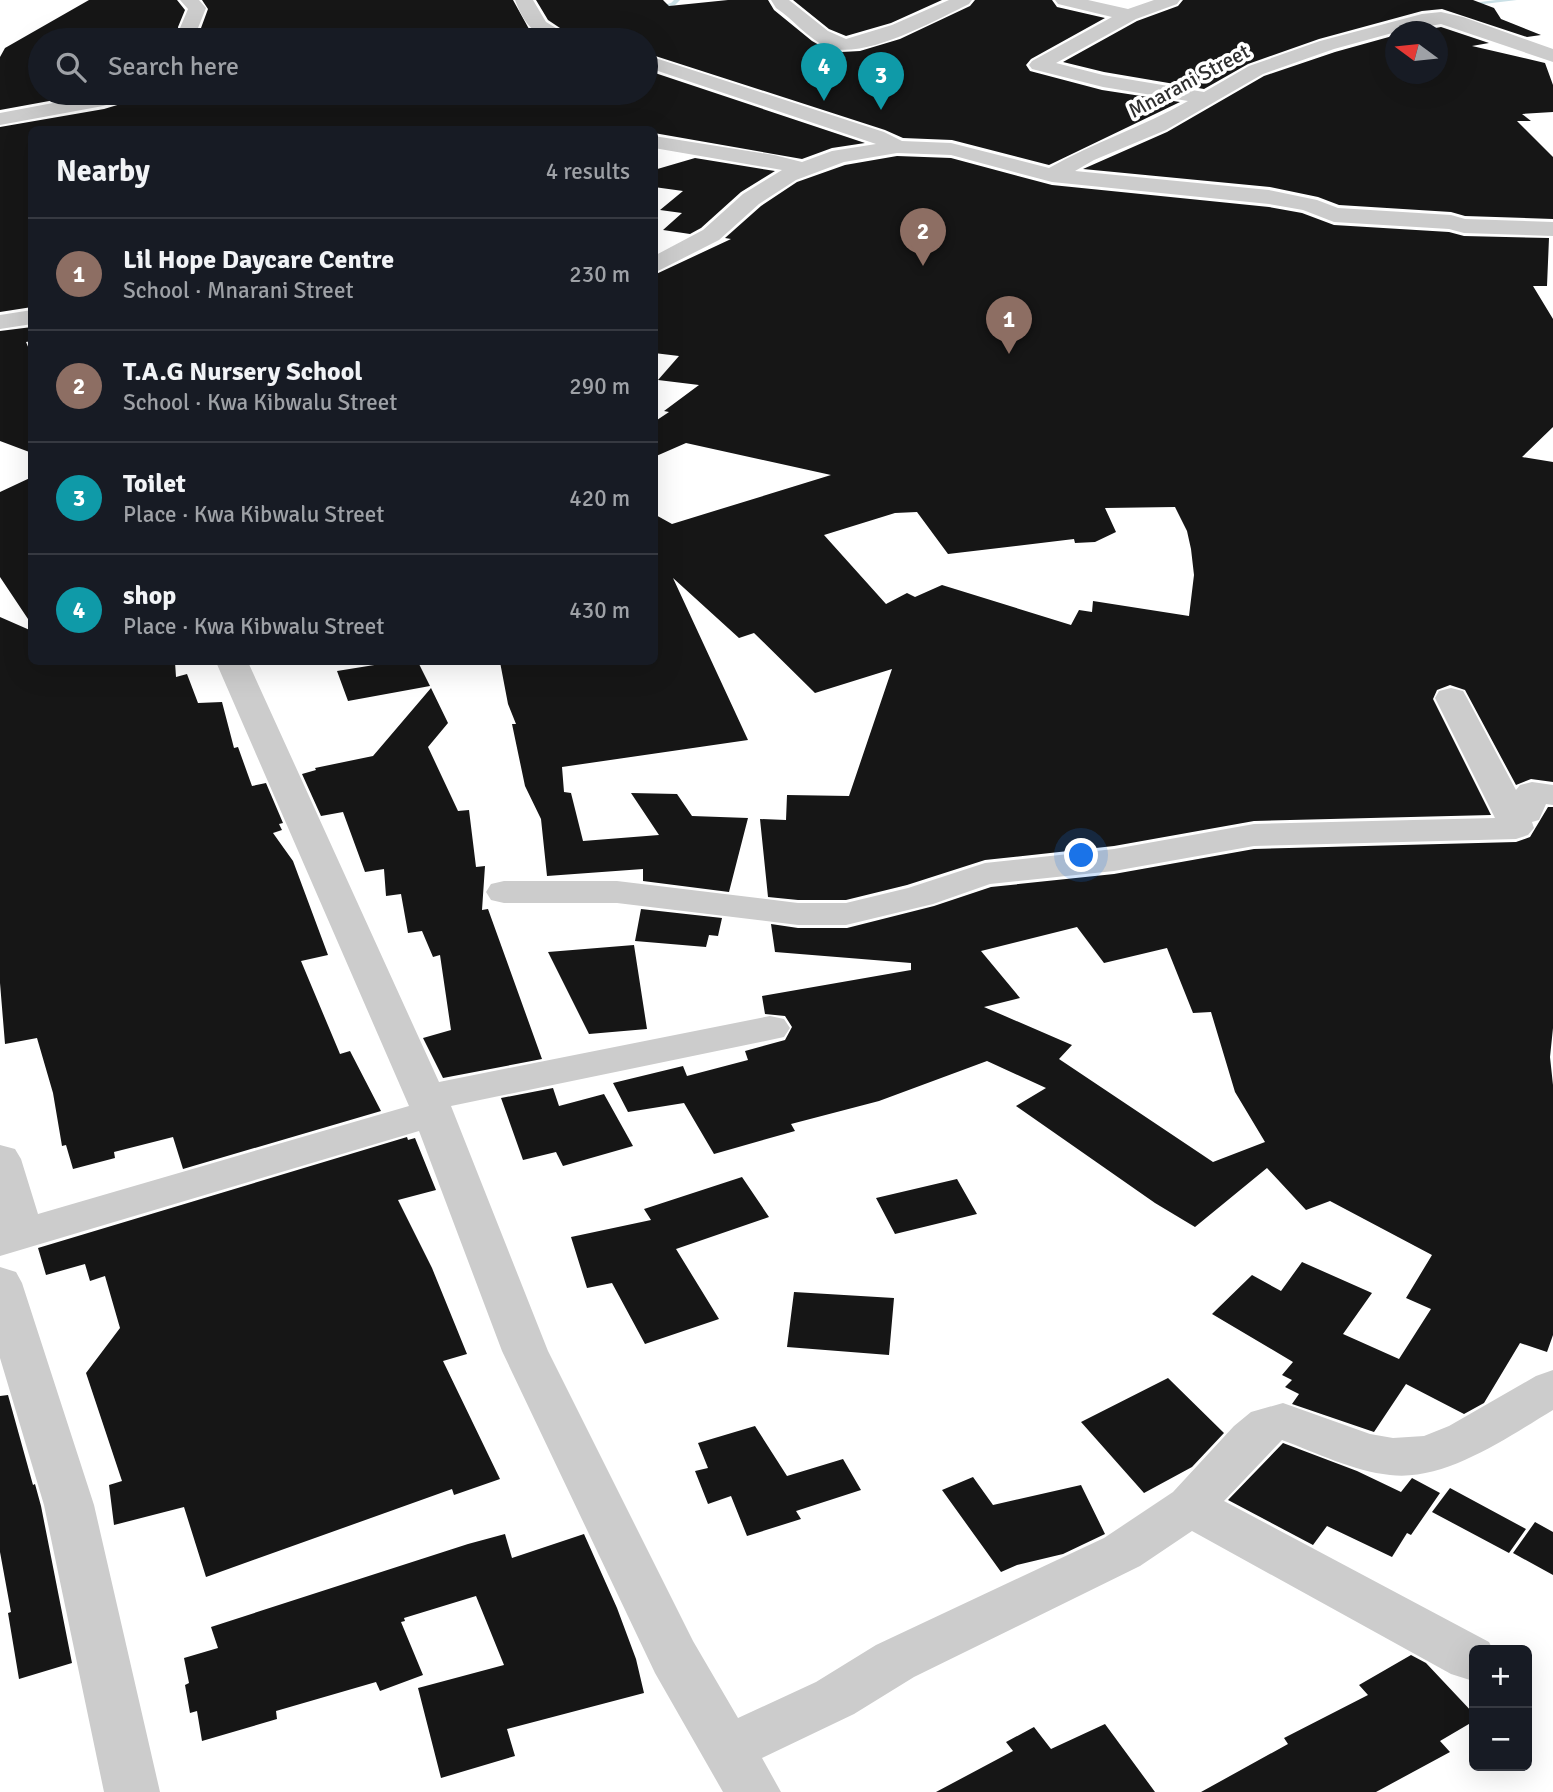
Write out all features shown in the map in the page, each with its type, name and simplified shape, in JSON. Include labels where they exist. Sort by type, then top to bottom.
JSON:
[{"type":"street","points":[[188,28],[197,8],[189,0]]},
{"type":"street","points":[[524,0],[540,28]]},
{"type":"street","points":[[780,0],[821,34],[841,45],[858,43],[896,30],[963,0]]},
{"type":"street","points":[[1064,0],[1129,15]]},
{"type":"street","points":[[1171,0],[1129,15],[1039,65],[1103,80],[1205,98]]},
{"type":"street","name":"Mnarani Street","points":[[1052,174],[1086,155],[1158,126],[1256,70],[1310,51],[1433,19],[1456,21],[1485,30],[1553,57]]},
{"type":"street","points":[[658,65],[877,136],[897,147]]},
{"type":"street","points":[[0,119],[76,105]]},
{"type":"street","points":[[658,143],[774,161],[802,169]]},
{"type":"street","points":[[658,260],[711,235],[751,199],[802,169],[840,156],[897,147],[951,149],[1052,174],[1269,197],[1309,205],[1334,215],[1451,222],[1464,226],[1553,229]]},
{"type":"street","points":[[0,322],[28,318]]},
{"type":"street","points":[[233,665],[430,1105],[525,1351],[674,1657],[753,1792]]},
{"type":"street","points":[[504,892],[617,892],[798,914],[846,914],[920,896],[985,874],[1114,860],[1254,835],[1516,828],[1451,698]]},
{"type":"street","points":[[1511,814],[1527,813],[1532,792],[1553,795]]},
{"type":"street","points":[[0,1158],[11,1238],[430,1105],[770,1028]]},
{"type":"street","points":[[0,1283],[69,1505],[132,1792]]},
{"type":"street","points":[[728,1748],[835,1698],[895,1661],[1112,1558],[1190,1506],[1251,1439],[1268,1425],[1283,1421],[1365,1452],[1393,1457],[1427,1454],[1466,1439],[1553,1388]]},
{"type":"street","points":[[1190,1506],[1469,1657]]},
{"type":"building","points":[[89,0],[177,0],[185,10],[178,28],[40,28]]},
{"type":"building","points":[[202,0],[513,0],[528,28],[201,28],[208,9]]},
{"type":"building","points":[[536,0],[663,0],[669,6],[728,0],[768,0],[774,10],[812,41],[826,49],[842,52],[860,51],[900,39],[970,6],[975,0],[1052,0],[1057,7],[1105,18],[1031,59],[1026,65],[1030,71],[1102,90],[1180,102],[1049,165],[952,140],[903,138],[658,57],[658,28],[560,28],[548,20]]},
{"type":"building","points":[[793,0],[942,0],[891,23],[846,36],[829,29]]},
{"type":"building","points":[[1183,0],[1473,0],[1494,8],[1501,19],[1541,35],[1527,37],[1442,9],[1422,11],[1319,39],[1248,64],[1204,89],[1104,72],[1063,62],[1137,21],[1178,6]]},
{"type":"building","points":[[1448,29],[1489,43],[1472,46],[1545,63],[1553,85],[1553,112],[1522,114],[1531,121],[1517,121],[1553,157],[1553,219],[1465,216],[1451,212],[1339,205],[1318,197],[1270,187],[1083,169],[1167,132],[1264,76],[1385,38],[1385,84],[1448,84]]},
{"type":"building","points":[[28,35],[28,105],[0,110],[0,57],[5,48]]},
{"type":"building","points":[[658,74],[865,143],[832,148],[802,159],[658,134],[658,126],[28,126],[28,308],[0,312],[0,127],[117,105],[658,105]]},
{"type":"building","points":[[897,156],[951,158],[1052,185],[1269,207],[1302,213],[1334,225],[1449,232],[1464,236],[1549,238],[1547,286],[1533,286],[1553,319],[1553,427],[1522,457],[1553,462],[1553,782],[1531,779],[1516,785],[1465,690],[1450,685],[1437,690],[1433,699],[1491,815],[1254,821],[1114,846],[985,860],[907,885],[846,900],[768,897],[760,819],[786,820],[787,795],[849,796],[892,669],[815,693],[754,633],[739,638],[673,578],[748,740],[562,767],[564,792],[571,793],[583,841],[659,835],[631,793],[677,794],[692,816],[748,818],[729,892],[643,881],[643,869],[547,876],[541,819],[525,786],[512,724],[516,724],[508,704],[501,665],[658,665],[658,516],[672,524],[831,475],[686,443],[658,455],[658,419],[669,412],[664,411],[699,385],[658,380],[679,356],[658,353],[658,273],[731,239],[725,238],[761,206],[797,182],[845,165]],"holes":[[[1175,507],[1187,531],[1194,575],[1189,616],[1093,601],[1092,612],[1079,610],[1071,625],[942,585],[915,597],[907,593],[886,604],[824,535],[895,513],[917,512],[948,554],[1074,539],[1075,543],[1095,542],[1116,532],[1105,508]]]},
{"type":"building","points":[[695,158],[775,171],[741,192],[701,228],[690,234],[663,230],[682,213],[660,210],[683,191],[658,188],[658,169]]},
{"type":"building","points":[[28,328],[28,452],[0,441],[0,331]]},
{"type":"building","points":[[28,479],[28,619],[0,577],[0,492]]},
{"type":"building","points":[[0,617],[28,629],[28,665],[175,665],[176,677],[187,674],[198,703],[222,702],[234,748],[238,747],[252,786],[266,783],[283,823],[279,824],[282,830],[273,833],[293,861],[328,955],[301,961],[340,1054],[350,1051],[381,1111],[183,1169],[173,1137],[114,1152],[115,1158],[73,1169],[66,1145],[62,1146],[53,1093],[37,1038],[5,1044],[0,983]]},
{"type":"building","points":[[374,665],[420,665],[430,686],[348,701],[337,671]]},
{"type":"building","points":[[431,688],[448,723],[428,747],[458,811],[469,810],[476,867],[485,866],[482,910],[488,909],[542,1059],[443,1078],[423,1038],[451,1030],[440,955],[433,957],[422,931],[408,933],[401,894],[386,896],[384,869],[365,872],[343,812],[321,816],[302,774],[316,770],[315,768],[373,756]]},
{"type":"building","points":[[1548,807],[1553,807],[1553,1028],[1550,1057],[1553,1085],[1553,1335],[1547,1352],[1520,1343],[1484,1403],[1464,1414],[1406,1384],[1374,1432],[1292,1404],[1299,1394],[1285,1387],[1292,1380],[1282,1375],[1293,1362],[1212,1314],[1252,1275],[1281,1291],[1302,1262],[1372,1293],[1343,1334],[1399,1359],[1431,1309],[1406,1298],[1432,1255],[1330,1201],[1306,1210],[1267,1168],[1195,1227],[1155,1203],[1016,1106],[1046,1088],[987,1061],[879,1101],[791,1124],[795,1131],[714,1154],[684,1103],[628,1112],[613,1083],[683,1066],[687,1076],[748,1060],[745,1051],[785,1040],[792,1027],[785,1016],[765,1014],[762,996],[911,970],[911,963],[775,952],[771,924],[798,928],[847,928],[934,906],[991,887],[1114,874],[1254,849],[1516,842],[1530,837]],"holes":[[[1077,927],[1104,963],[1167,948],[1193,1013],[1211,1012],[1235,1092],[1265,1142],[1213,1162],[1059,1059],[1072,1045],[984,1007],[1020,998],[981,951]]]},
{"type":"building","points":[[641,909],[722,918],[718,936],[709,935],[706,947],[635,941]]},
{"type":"building","points":[[634,945],[647,1029],[589,1034],[548,952]]},
{"type":"building","points":[[553,1088],[559,1106],[604,1094],[633,1146],[563,1166],[556,1152],[523,1160],[501,1098]]},
{"type":"building","points":[[407,1137],[408,1140],[415,1138],[436,1190],[398,1200],[432,1268],[467,1354],[443,1361],[500,1479],[454,1495],[452,1489],[206,1577],[184,1507],[114,1525],[109,1485],[122,1481],[86,1373],[120,1328],[105,1276],[90,1281],[85,1264],[46,1275],[38,1248]]},
{"type":"building","points":[[742,1177],[769,1217],[676,1249],[719,1319],[645,1344],[612,1283],[587,1288],[571,1237],[651,1220],[644,1209]]},
{"type":"building","points":[[957,1179],[977,1214],[895,1234],[876,1198]]},
{"type":"building","points":[[794,1292],[894,1298],[889,1355],[787,1347]]},
{"type":"building","points":[[1168,1378],[1224,1433],[1192,1467],[1144,1493],[1081,1422]]},
{"type":"building","points":[[8,1395],[41,1506],[72,1663],[19,1679],[0,1552],[0,1396]]},
{"type":"building","points":[[755,1426],[787,1476],[843,1459],[861,1490],[796,1511],[801,1519],[747,1536],[731,1496],[708,1504],[695,1471],[708,1468],[698,1443]]},
{"type":"building","points":[[1283,1443],[1357,1471],[1401,1492],[1412,1478],[1440,1493],[1411,1535],[1407,1533],[1392,1557],[1327,1526],[1313,1545],[1228,1500]]},
{"type":"building","points":[[973,1477],[993,1505],[1081,1485],[1105,1534],[1063,1554],[1017,1565],[1001,1572],[942,1490]]},
{"type":"building","points":[[1450,1488],[1526,1529],[1509,1553],[1432,1512]]},
{"type":"building","points":[[1535,1522],[1553,1532],[1553,1575],[1513,1553]]},
{"type":"building","points":[[505,1534],[512,1558],[584,1534],[617,1608],[636,1659],[644,1693],[507,1729],[515,1756],[441,1778],[418,1688],[504,1665],[476,1596],[404,1618],[405,1621],[401,1622],[423,1675],[380,1691],[376,1682],[276,1711],[277,1719],[202,1741],[197,1711],[190,1713],[185,1685],[189,1683],[184,1658],[218,1648],[211,1627]]},
{"type":"building","points":[[1411,1655],[1426,1663],[1469,1709],[1469,1724],[1440,1741],[1450,1752],[1376,1792],[1201,1792],[1288,1744],[1284,1738],[1368,1695],[1359,1685]]},
{"type":"building","points":[[1105,1724],[1155,1792],[936,1792],[1013,1751],[1006,1742],[1034,1727],[1051,1749]]},
{"type":"waterway","points":[[656,8],[673,4],[677,0]]},
{"type":"waterway","points":[[1467,4],[1514,0]]},
{"type":"place","name":"shop","points":[[824,101]]},
{"type":"place","name":"Toilet","points":[[881,110]]},
{"type":"place","name":"T.A.G Nursery School","points":[[923,266]]},
{"type":"place","name":"Lil Hope Daycare Centre","points":[[1009,354]]}]
